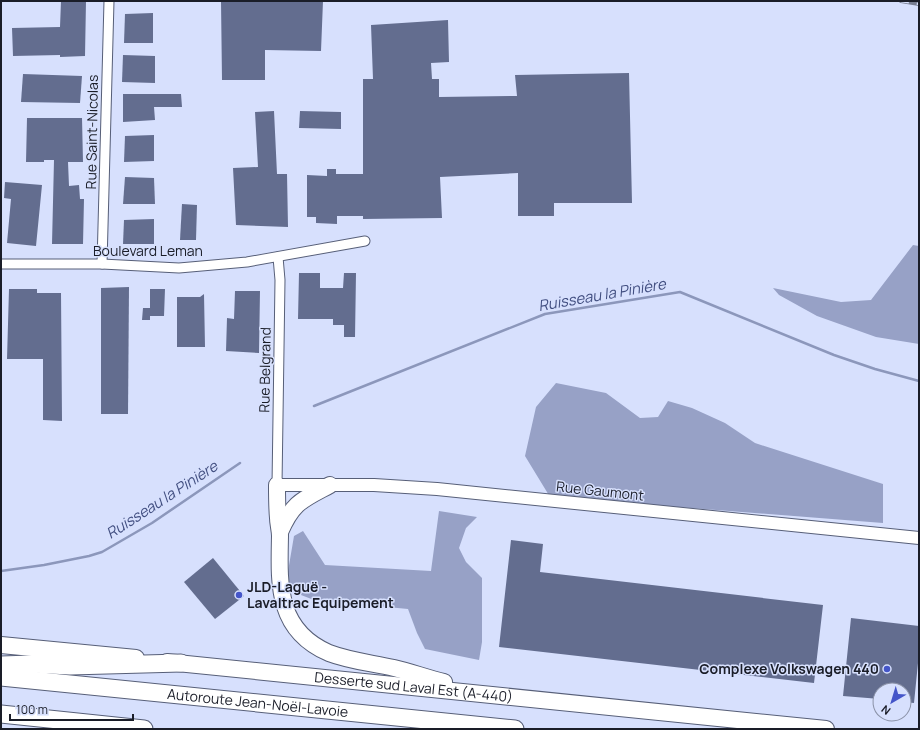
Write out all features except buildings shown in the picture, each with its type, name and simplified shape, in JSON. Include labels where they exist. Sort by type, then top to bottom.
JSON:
[{"type":"highway","points":[[277,484],[280,534],[279,573],[283,601],[292,622],[301,633],[311,642],[344,658],[394,668],[488,694]]},
{"type":"highway","points":[[280,534],[287,516],[295,505],[330,485]]},
{"type":"highway","name":"Desserte sud Laval Est (A-440)","points":[[1,644],[826,729]]},
{"type":"highway","points":[[1,665],[32,664],[70,666],[182,663]]},
{"type":"highway","name":"Autoroute Jean-Noël-Lavoie","points":[[1,676],[515,729]]},
{"type":"highway","points":[[1,714],[144,729]]},
{"type":"highway","points":[[1,720],[72,722]]},
{"type":"street","name":"Rue Saint-Nicolas","points":[[102,264],[109,1]]},
{"type":"street","name":"Boulevard Leman","points":[[1,264],[102,264],[179,268],[247,262],[365,241]]},
{"type":"street","name":"Rue Belgrand","points":[[277,484],[280,280],[278,257]]},
{"type":"street","name":"Rue Gaumont","points":[[277,484],[379,485],[437,489],[919,538]]},
{"type":"shaded area","points":[[913,245],[919,246],[919,344],[876,337],[817,316],[779,295],[773,288],[841,302],[871,300]]},
{"type":"shaded area","points":[[556,383],[606,393],[640,418],[658,417],[668,401],[692,408],[725,423],[755,443],[883,484],[883,523],[550,497],[525,456],[536,407]]},
{"type":"shaded area","points":[[439,511],[477,517],[466,528],[459,548],[466,562],[482,578],[482,642],[479,660],[425,649],[408,609],[314,600],[301,595],[297,586],[286,583],[294,536],[303,531],[325,565],[431,571]]},
{"type":"waterway","name":"Ruisseau la Pinière","points":[[314,406],[545,314],[680,292],[834,355],[875,369],[919,381]]},
{"type":"waterway","name":"Ruisseau la Pinière","points":[[1,571],[44,565],[102,552],[152,523],[240,463]]},
{"type":"railway","points":[[901,1],[919,4]]},
{"type":"place","name":"JLD-Laguë - Lavaltrac Equipement","points":[[239,595]]},
{"type":"place","name":"Complexe Volkswagen 440","points":[[887,669]]}]
